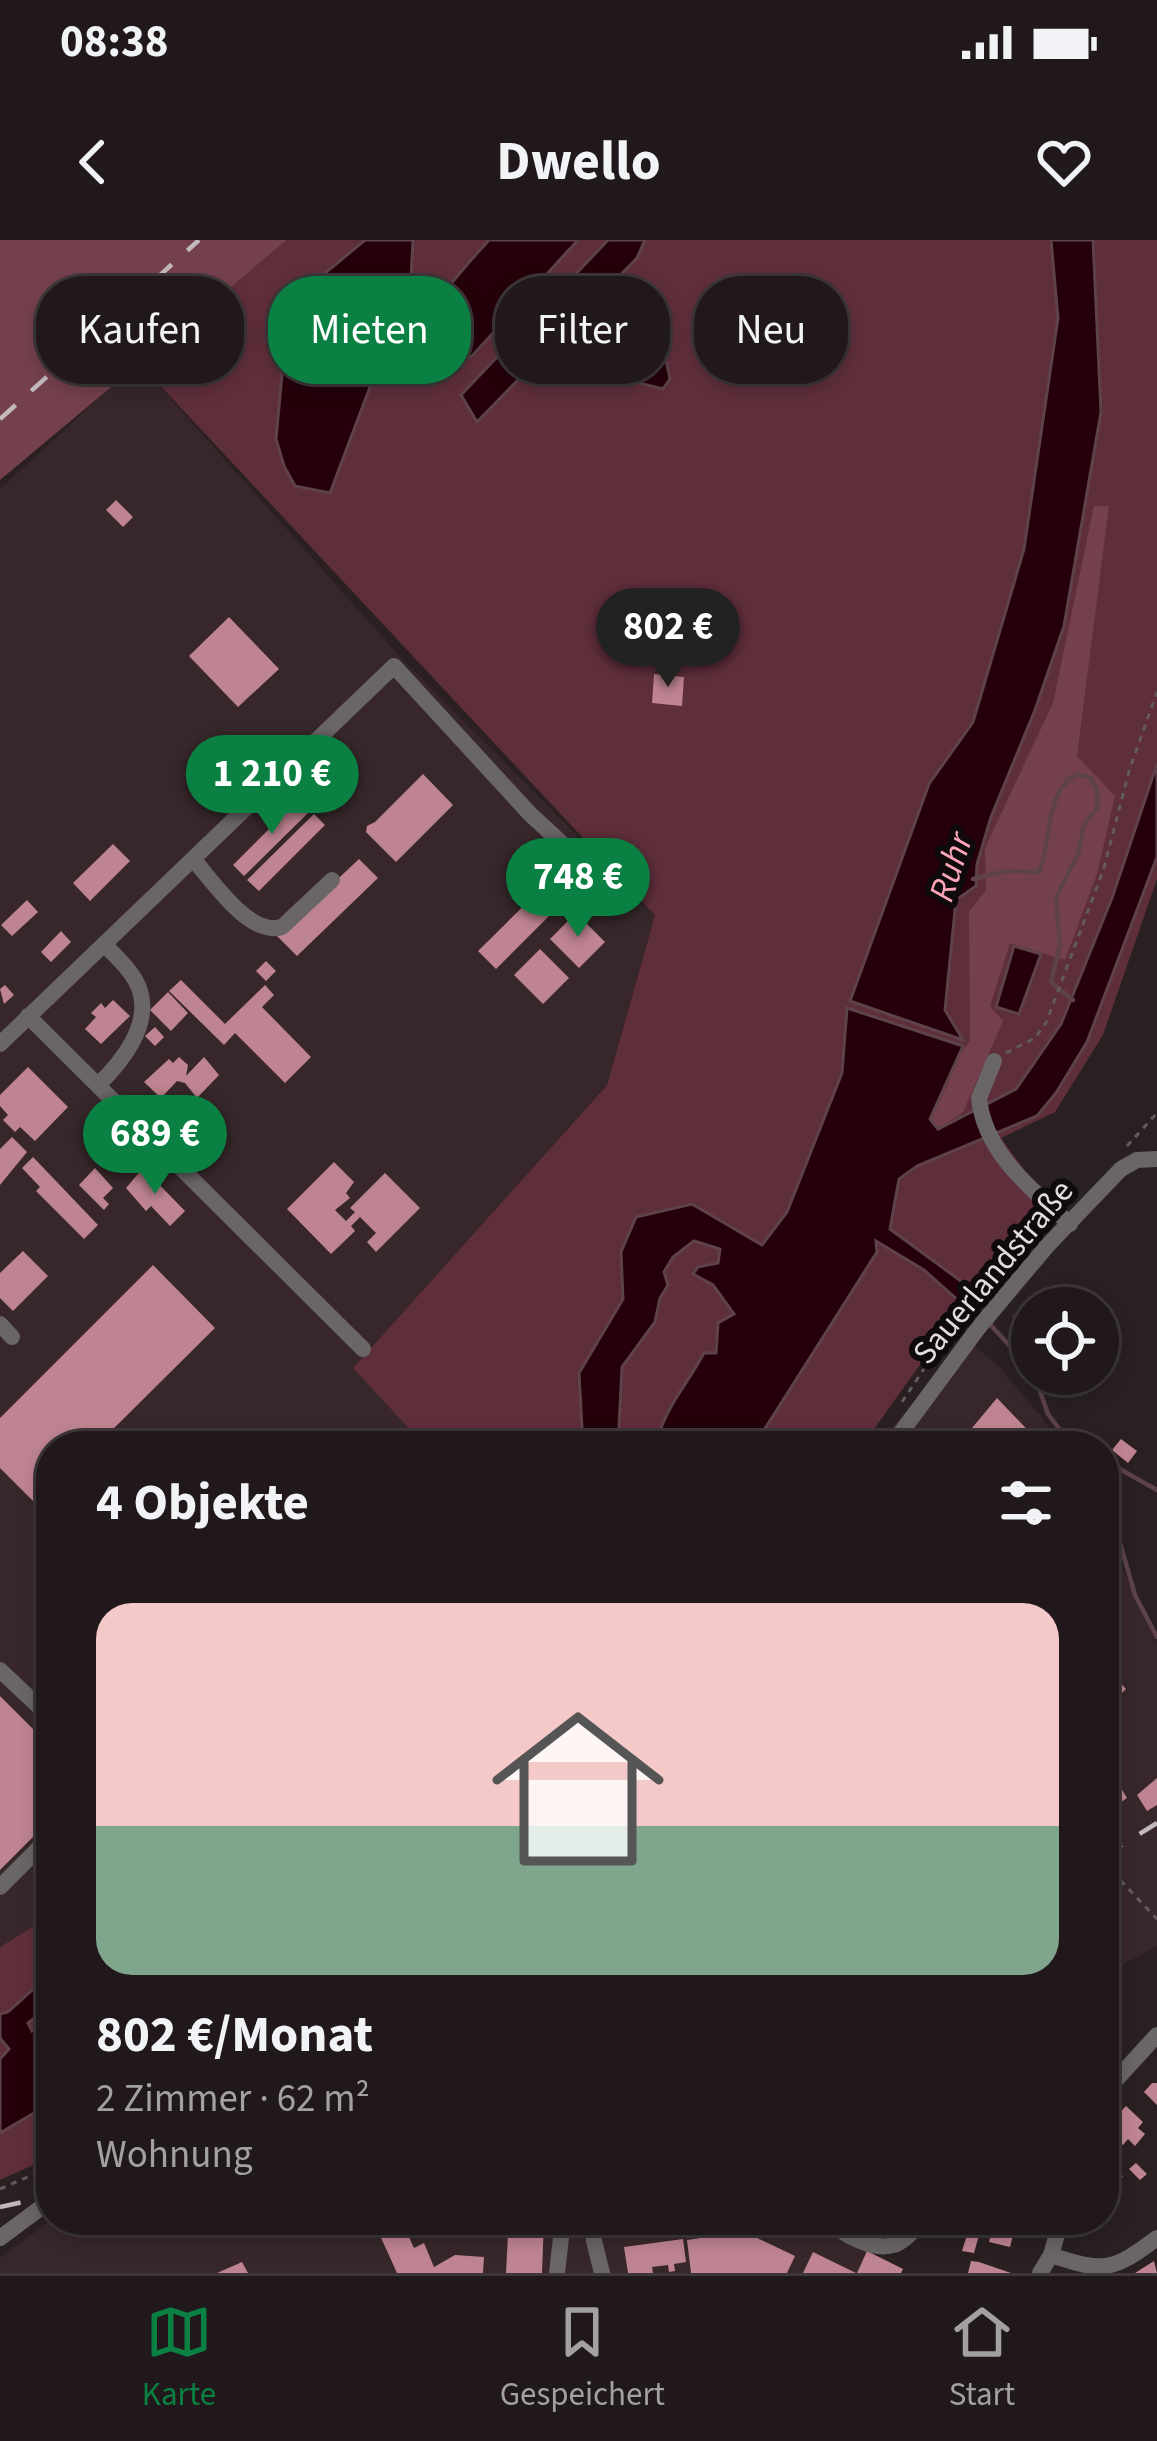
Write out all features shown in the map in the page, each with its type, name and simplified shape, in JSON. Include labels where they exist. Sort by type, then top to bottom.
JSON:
[{"type":"street","points":[[0,1045],[394,666],[530,814],[605,883]]},
{"type":"street","points":[[193,859],[248,917],[273,930],[332,880]]},
{"type":"street","points":[[98,1085],[126,1052],[142,1012],[140,989],[104,944]]},
{"type":"street","points":[[28,1016],[363,1349]]},
{"type":"street","points":[[994,1061],[980,1106],[994,1141],[1011,1168],[1070,1224]]},
{"type":"street","name":"Sauerlandstraße","points":[[902,1431],[979,1328],[1005,1311],[1070,1224],[1121,1169],[1137,1160],[1157,1159]]},
{"type":"street","points":[[0,1670],[36,1704]]},
{"type":"street","points":[[0,1887],[36,1851]]},
{"type":"street","points":[[1119,2076],[1157,2035]]},
{"type":"street","points":[[0,2238],[36,2211]]},
{"type":"street","points":[[557,2273],[561,2235]]},
{"type":"street","points":[[593,2235],[602,2273]]},
{"type":"street","points":[[851,2235],[878,2246],[900,2242],[908,2235]]},
{"type":"street","points":[[1040,2273],[1057,2235]]},
{"type":"street","points":[[1051,2255],[1090,2269],[1125,2262],[1157,2238]]},
{"type":"path","points":[[994,1061],[1040,1033],[1055,1000],[1108,856],[1129,771],[1157,692]]},
{"type":"path","points":[[895,1412],[961,1313],[1022,1249]]},
{"type":"path","points":[[1005,1311],[1011,1312]]},
{"type":"path","points":[[1119,1879],[1157,1919]]},
{"type":"path","points":[[0,2189],[36,2173]]},
{"type":"shaded area","points":[[0,240],[287,240],[244,276],[36,276],[36,384],[115,384],[0,480]]},
{"type":"shaded area","points":[[287,240],[1051,240],[1058,318],[1024,549],[973,722],[929,784],[851,1000],[961,1039],[945,1010],[956,900],[976,886],[977,864],[991,817],[1064,626],[1101,412],[1093,240],[1157,240],[1157,879],[1103,1035],[1055,1112],[1001,1138],[1030,1178],[1058,1204],[1017,1249],[981,1279],[873,1431],[411,1431],[353,1368],[607,1085],[655,915],[159,384],[244,384],[243,276]]},
{"type":"shaded area","points":[[114,384],[158,384],[402,659],[655,914],[607,1084],[353,1368],[412,1431],[36,1431],[36,1924],[0,1947],[0,489]]},
{"type":"shaded area","points":[[1094,506],[1109,506],[1077,756],[1115,796],[1097,874],[1065,960],[1010,943],[990,1006],[1003,1021],[963,1112],[938,1129],[930,1119],[953,1064],[970,1041],[969,912],[986,890],[985,848],[1053,703]]},
{"type":"shaded area","points":[[969,1341],[1011,1381],[1011,1395],[1023,1395],[1050,1431],[888,1431]]},
{"type":"shaded area","points":[[1119,1560],[1157,1642],[1157,1946],[1119,1969]]},
{"type":"shaded area","points":[[36,1924],[36,2164],[0,2180],[0,1947]]},
{"type":"shaded area","points":[[36,2231],[36,2235],[881,2235],[861,2273],[0,2273],[0,2258]]},
{"type":"water","points":[[365,240],[413,240],[411,276],[322,276]]},
{"type":"water","points":[[489,240],[578,240],[545,276],[495,276],[495,331],[471,356],[471,276],[458,276]]},
{"type":"water","points":[[608,240],[645,240],[637,258],[619,276],[574,276]]},
{"type":"water","name":"Ruhr","points":[[1051,240],[1093,240],[1101,412],[1064,626],[991,817],[977,864],[976,886],[956,900],[945,1010],[963,1040],[850,1001],[929,784],[973,722],[1024,549],[1058,318]]},
{"type":"water","points":[[495,359],[495,384],[514,384],[477,422],[461,395]]},
{"type":"water","points":[[281,384],[371,384],[330,493],[295,486],[276,439]]},
{"type":"water","points":[[1157,764],[1157,857],[1087,1042],[1056,1093],[1037,1116],[917,1166],[899,1179],[890,1229],[969,1287],[960,1302],[924,1270],[876,1241],[877,1252],[764,1431],[660,1431],[704,1353],[716,1353],[718,1323],[734,1314],[713,1285],[693,1274],[698,1267],[718,1263],[720,1249],[694,1241],[673,1257],[664,1272],[668,1285],[655,1322],[622,1367],[619,1431],[582,1431],[579,1373],[623,1299],[621,1252],[636,1217],[692,1204],[762,1245],[787,1212],[842,1073],[847,1008],[963,1046],[930,1119],[938,1129],[1016,1089],[1061,1024],[1112,898]]},
{"type":"water","points":[[1014,946],[1041,954],[1019,1014],[996,1007]]},
{"type":"water","points":[[36,1987],[36,2017],[28,2023],[32,2031],[36,2029],[36,2112],[0,2133],[0,2059],[9,2049],[0,2038],[0,2014]]},
{"type":"building","points":[[116,500],[133,517],[123,527],[106,510]]},
{"type":"building","points":[[229,617],[279,669],[238,707],[189,656]]},
{"type":"building","points":[[654,674],[684,677],[682,706],[652,703]]},
{"type":"building","points":[[238,746],[252,760],[245,766],[232,752]]},
{"type":"building","points":[[227,756],[240,770],[233,776],[220,762]]},
{"type":"building","points":[[423,774],[453,805],[396,862],[366,832],[367,826]]},
{"type":"building","points":[[299,799],[311,810],[244,876],[233,865]]},
{"type":"building","points":[[314,814],[325,825],[259,891],[247,880]]},
{"type":"building","points":[[113,844],[130,861],[90,901],[73,883]]},
{"type":"building","points":[[359,859],[378,878],[297,956],[277,936]]},
{"type":"building","points":[[561,869],[578,887],[496,969],[478,951]]},
{"type":"building","points":[[27,900],[38,912],[12,936],[1,925]]},
{"type":"building","points":[[576,913],[605,942],[579,968],[550,939]]},
{"type":"building","points":[[61,931],[71,942],[51,962],[41,952]]},
{"type":"building","points":[[540,949],[569,978],[543,1004],[514,975]]},
{"type":"building","points":[[266,961],[276,971],[266,981],[256,971]]},
{"type":"building","points":[[181,980],[225,1024],[265,985],[274,995],[262,1007],[311,1057],[285,1083],[235,1033],[224,1045],[169,991]]},
{"type":"building","points":[[5,985],[14,995],[4,1004],[0,989]]},
{"type":"building","points":[[168,992],[188,1013],[171,1031],[150,1010]]},
{"type":"building","points":[[113,1000],[130,1016],[101,1044],[85,1029],[96,1017],[91,1013]]},
{"type":"building","points":[[155,1027],[164,1037],[155,1046],[145,1036]]},
{"type":"building","points":[[179,1057],[188,1065],[186,1076],[204,1057],[219,1075],[197,1098],[185,1083],[177,1081],[161,1098],[144,1082],[169,1059],[173,1063]]},
{"type":"building","points":[[28,1067],[68,1107],[35,1141],[3,1120],[8,1115],[0,1106],[0,1095]]},
{"type":"building","points":[[12,1137],[27,1152],[0,1185],[0,1149]]},
{"type":"building","points":[[33,1157],[98,1225],[84,1239],[36,1191],[40,1187],[22,1168]]},
{"type":"building","points":[[334,1162],[354,1182],[346,1193],[350,1198],[335,1210],[346,1221],[355,1212],[350,1208],[385,1173],[420,1208],[376,1252],[367,1242],[376,1233],[360,1217],[351,1226],[355,1231],[331,1254],[287,1209]]},
{"type":"building","points":[[95,1168],[113,1188],[103,1198],[109,1204],[104,1210],[79,1185]]},
{"type":"building","points":[[143,1168],[185,1211],[170,1226],[151,1206],[146,1211],[126,1188]]},
{"type":"building","points":[[23,1251],[48,1276],[13,1311],[0,1298],[0,1273]]},
{"type":"building","points":[[153,1265],[215,1328],[111,1431],[36,1431],[36,1504],[0,1468],[0,1418]]},
{"type":"building","points":[[997,1398],[1029,1431],[970,1431]]},
{"type":"building","points":[[1119,1441],[1137,1451],[1128,1463],[1119,1456]]},
{"type":"building","points":[[0,1696],[36,1732],[36,1834],[0,1870]]},
{"type":"building","points":[[1157,1778],[1157,1805],[1147,1811],[1137,1795]]},
{"type":"building","points":[[1157,2083],[1157,2105],[1144,2092]]},
{"type":"building","points":[[1126,2106],[1143,2122],[1138,2128],[1145,2134],[1135,2146],[1128,2139],[1123,2145],[1119,2141],[1119,2113]]},
{"type":"building","points":[[1136,2163],[1147,2174],[1140,2180],[1129,2169]]},
{"type":"building","points":[[380,2235],[408,2235],[414,2248],[424,2243],[434,2267],[455,2255],[484,2257],[483,2273],[397,2273]]},
{"type":"building","points":[[508,2235],[543,2235],[542,2273],[506,2273]]},
{"type":"building","points":[[751,2235],[795,2256],[787,2273],[691,2273],[687,2240]]},
{"type":"building","points":[[967,2235],[979,2235],[974,2253],[962,2251]]},
{"type":"building","points":[[991,2235],[1013,2235],[1010,2247],[989,2242]]},
{"type":"building","points":[[683,2239],[686,2262],[674,2264],[675,2271],[669,2272],[668,2265],[652,2267],[653,2273],[628,2273],[624,2247]]},
{"type":"building","points":[[867,2251],[903,2269],[901,2273],[857,2273]]},
{"type":"building","points":[[813,2252],[856,2273],[803,2273]]},
{"type":"building","points":[[971,2261],[979,2262],[1011,2273],[968,2273]]},
{"type":"building","points":[[1154,2261],[1157,2273],[1135,2273]]},
{"type":"building","points":[[242,2262],[248,2273],[217,2273]]},
{"type":"waterway","name":"Ruhr","points":[[973,879],[1006,871],[1039,872],[1059,792],[1078,774],[1090,778],[1097,789],[1097,808],[1084,825],[1078,854],[1056,897],[1060,945],[1051,982],[1073,1000]]},
{"type":"waterway","points":[[963,1295],[1011,1347]]},
{"type":"waterway","points":[[1041,1395],[1061,1431]]},
{"type":"waterway","points":[[1119,1468],[1157,1490]]},
{"type":"waterway","points":[[1119,1539],[1135,1595],[1157,1637]]},
{"type":"railway","points":[[0,419],[199,240]]},
{"type":"railway","points":[[1119,1847],[1157,1823]]},
{"type":"railway","points":[[0,2207],[36,2199]]}]
